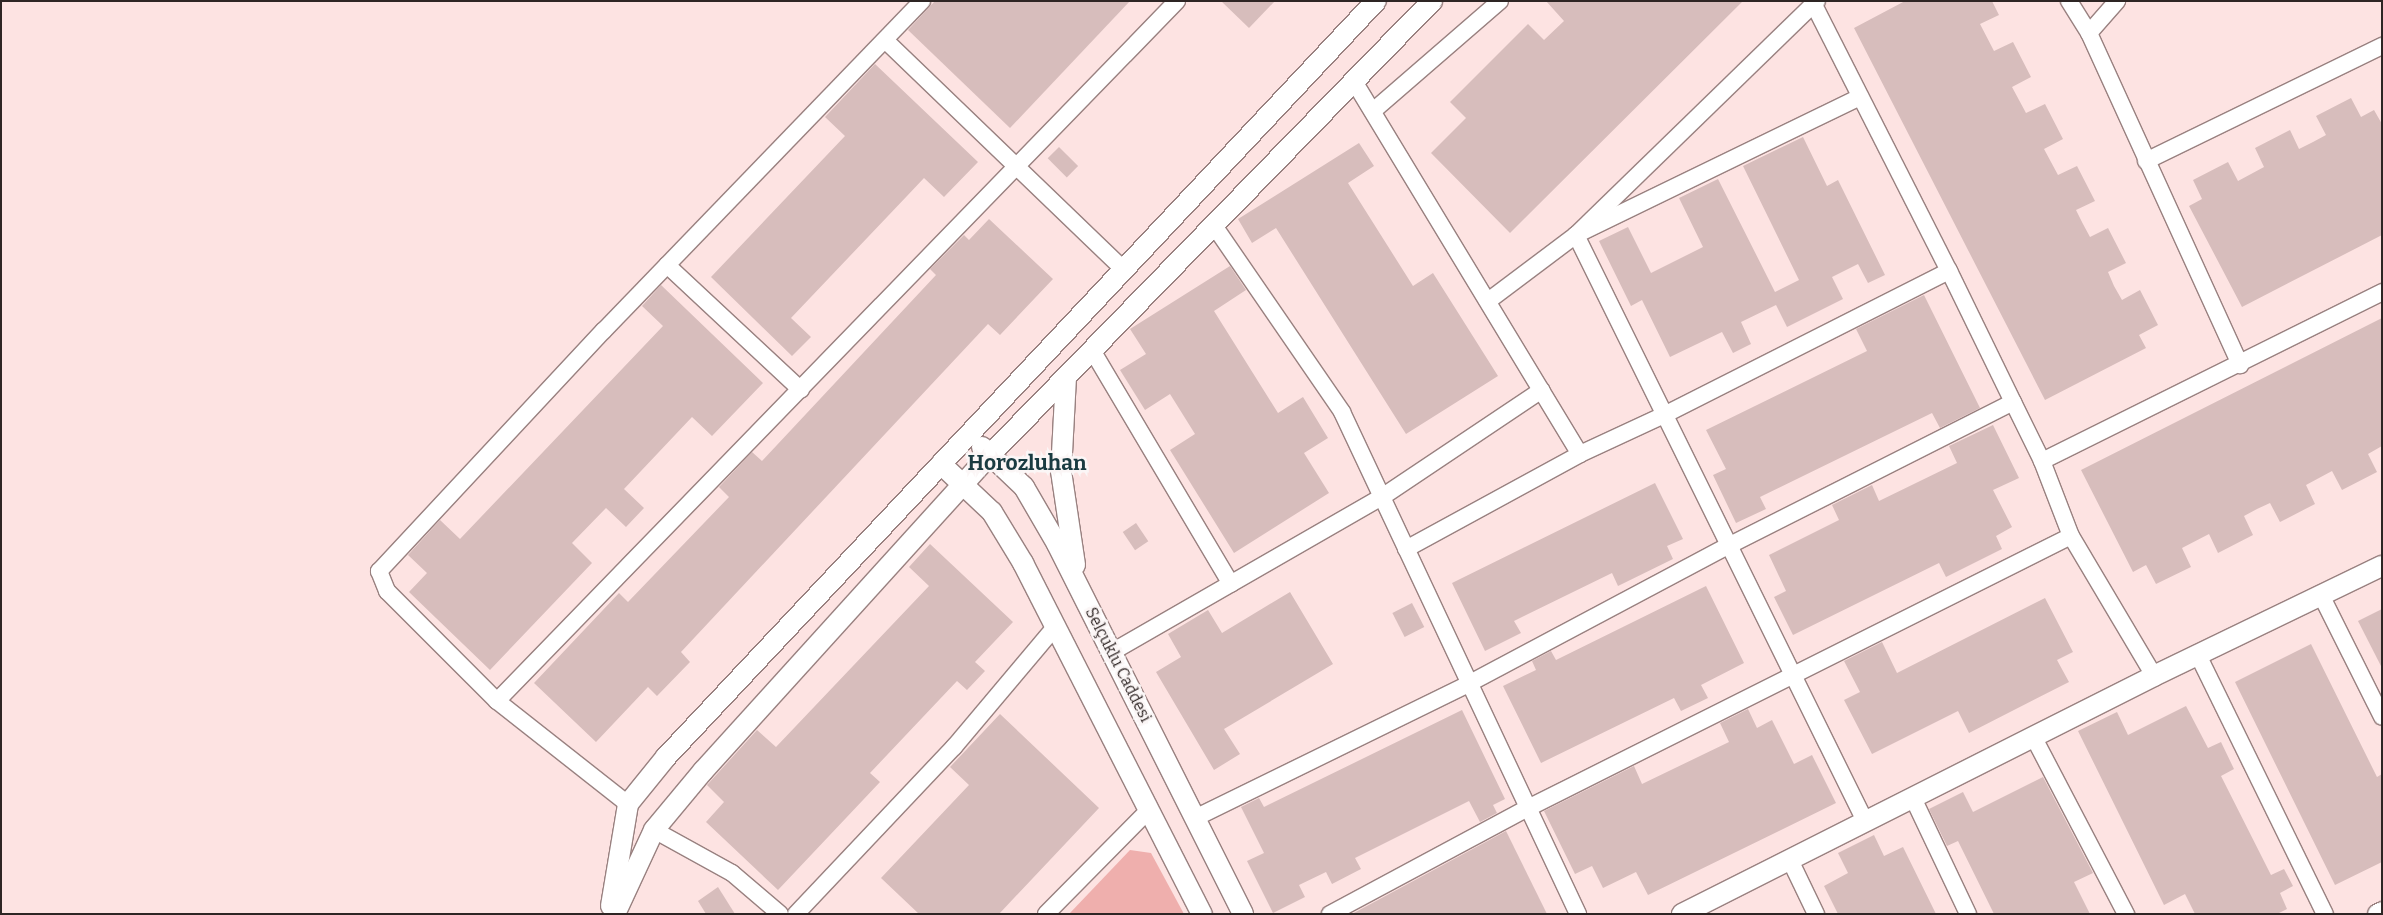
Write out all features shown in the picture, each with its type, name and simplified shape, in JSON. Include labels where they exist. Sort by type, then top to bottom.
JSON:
[{"type":"street","points":[[628,804],[497,701],[387,591],[379,571],[667,265],[922,1]]},
{"type":"street","points":[[497,701],[1178,1]]},
{"type":"street","points":[[610,914],[628,804],[666,757],[1376,1]]},
{"type":"street","points":[[614,914],[654,830],[703,770],[990,455],[1213,224],[1356,83],[1432,1]]},
{"type":"street","points":[[1373,111],[1500,1]]},
{"type":"street","points":[[2069,1],[2089,33],[2240,365]]},
{"type":"street","points":[[2089,33],[2118,1]]},
{"type":"street","points":[[1488,301],[1576,234],[1816,3],[1860,97],[1949,271],[2042,461],[2071,536],[2154,676]]},
{"type":"street","points":[[885,40],[1123,269]]},
{"type":"street","points":[[2146,161],[2382,46]]},
{"type":"street","points":[[1356,83],[1580,454]]},
{"type":"street","points":[[1576,234],[1860,97]]},
{"type":"street","points":[[1213,224],[1342,412],[1578,914]]},
{"type":"street","points":[[1576,234],[1666,414],[1791,676],[1865,822]]},
{"type":"street","points":[[667,265],[801,390]]},
{"type":"street","points":[[1406,549],[1580,454],[1666,414],[1949,271]]},
{"type":"street","points":[[2042,461],[2240,365],[2382,292]]},
{"type":"street","points":[[1092,350],[1231,584]]},
{"type":"street","points":[[1066,377],[1061,471],[1078,584]]},
{"type":"street","points":[[1112,652],[1382,497],[1542,390]]},
{"type":"street","points":[[1195,818],[1470,683],[1728,546],[2013,402]]},
{"type":"street","name":"Selçuklu Caddesi","points":[[968,435],[1024,487],[1078,584],[1243,914]]},
{"type":"street","points":[[941,464],[992,512],[1023,563],[1202,914]]},
{"type":"street","points":[[1330,914],[1528,808],[2071,536]]},
{"type":"street","points":[[1682,914],[2154,676],[2382,566]]},
{"type":"street","points":[[2322,596],[2382,717]]},
{"type":"street","points":[[796,914],[954,747],[1056,626]]},
{"type":"street","points":[[2198,655],[2325,914]]},
{"type":"street","points":[[2034,738],[2126,914]]},
{"type":"street","points":[[1913,798],[1968,914]]},
{"type":"street","points":[[1046,914],[1149,810]]},
{"type":"street","points":[[654,830],[732,873],[780,914]]},
{"type":"street","points":[[1790,860],[1816,914]]},
{"type":"shaded area","points":[[1130,850],[1151,853],[1184,914],[1069,914]]},
{"type":"building","points":[[935,1],[1130,1],[1010,128],[908,30]]},
{"type":"building","points":[[1221,1],[1275,1],[1249,28]]},
{"type":"building","points":[[1546,1],[1743,1],[1510,233],[1431,153],[1466,118],[1450,102],[1528,24],[1544,40],[1564,21]]},
{"type":"building","points":[[1905,1],[1992,1],[1999,15],[1980,24],[1994,51],[2013,42],[2031,77],[2012,87],[2026,113],[2045,104],[2063,139],[2044,149],[2058,175],[2077,166],[2095,201],[2076,210],[2083,224],[2090,237],[2108,228],[2126,263],[2108,272],[2114,286],[2122,300],[2140,290],[2158,325],[2139,335],[2146,348],[2045,400],[1854,28]]},
{"type":"building","points":[[875,64],[978,162],[944,197],[924,178],[791,318],[811,337],[792,356],[711,277],[845,136],[825,117]]},
{"type":"building","points":[[2351,98],[2361,117],[2374,110],[2382,124],[2382,235],[2242,307],[2189,206],[2202,199],[2193,180],[2228,162],[2238,181],[2264,167],[2255,148],[2290,130],[2299,149],[2313,142],[2326,135],[2316,116]]},
{"type":"building","points":[[1803,137],[1827,186],[1838,180],[1885,275],[1868,283],[1858,264],[1832,277],[1843,299],[1787,327],[1776,305],[1741,322],[1751,344],[1733,353],[1722,332],[1670,357],[1642,300],[1631,306],[1599,241],[1628,227],[1651,273],[1703,247],[1679,198],[1718,179],[1775,292],[1799,280],[1743,166]]},
{"type":"building","points":[[1359,143],[1374,166],[1348,183],[1413,286],[1433,273],[1498,376],[1406,434],[1276,228],[1252,243],[1238,219]]},
{"type":"building","points":[[1059,147],[1078,166],[1067,177],[1048,158]]},
{"type":"building","points":[[989,219],[1053,279],[1000,335],[988,324],[681,652],[690,662],[657,696],[648,687],[596,742],[534,683],[619,593],[628,602],[729,497],[719,487],[752,452],[762,461],[936,275],[930,269],[964,235],[969,240]]},
{"type":"building","points":[[1230,266],[1246,290],[1214,311],[1278,413],[1303,397],[1328,438],[1304,453],[1329,493],[1234,553],[1170,450],[1195,434],[1170,394],[1145,410],[1120,370],[1146,354],[1130,329]]},
{"type":"building","points":[[661,285],[763,383],[712,436],[692,417],[624,489],[644,508],[626,527],[606,508],[572,543],[592,563],[490,670],[409,592],[427,573],[408,555],[440,520],[460,539],[663,326],[642,306]]},
{"type":"building","points":[[1924,295],[1980,408],[1940,428],[1932,413],[1760,497],[1766,509],[1736,523],[1713,475],[1726,469],[1706,430],[1867,351],[1856,329]]},
{"type":"building","points":[[2382,318],[2382,446],[2368,454],[2377,472],[2342,490],[2332,471],[2306,485],[2315,504],[2280,522],[2270,503],[2257,509],[2244,516],[2253,535],[2218,553],[2209,534],[2182,548],[2191,567],[2156,584],[2146,565],[2133,572],[2081,470]]},
{"type":"building","points":[[1993,425],[2019,478],[1993,490],[2012,527],[1996,536],[2002,549],[1946,577],[1939,563],[1793,635],[1774,597],[1786,591],[1769,555],[1839,520],[1832,505],[1872,485],[1879,501],[1957,463],[1949,446]]},
{"type":"building","points":[[1655,483],[1683,539],[1667,546],[1673,559],[1618,586],[1612,573],[1514,621],[1521,633],[1485,651],[1452,583]]},
{"type":"building","points":[[1136,523],[1148,541],[1135,550],[1123,532]]},
{"type":"building","points":[[930,544],[1013,622],[975,662],[985,671],[967,690],[957,681],[870,773],[880,782],[778,890],[706,822],[724,802],[707,785],[757,730],[776,747],[929,586],[909,567]]},
{"type":"building","points":[[1706,586],[1744,663],[1701,685],[1708,698],[1681,711],[1674,698],[1541,763],[1503,686],[1536,670],[1532,661],[1551,651],[1556,660]]},
{"type":"building","points":[[1290,592],[1333,664],[1224,729],[1240,754],[1214,770],[1156,672],[1181,657],[1168,634],[1208,610],[1222,633]]},
{"type":"building","points":[[2045,598],[2073,652],[2057,660],[2069,682],[1969,733],[1958,711],[1872,754],[1844,700],[1860,692],[1844,661],[1882,642],[1897,673]]},
{"type":"building","points":[[1412,603],[1424,627],[1405,637],[1392,613]]},
{"type":"building","points":[[2382,609],[2382,668],[2358,621]]},
{"type":"building","points":[[2311,644],[2377,777],[2382,774],[2382,862],[2335,885],[2235,682]]},
{"type":"building","points":[[2186,706],[2208,748],[2221,742],[2234,769],[2221,776],[2271,875],[2284,869],[2293,886],[2280,893],[2287,909],[2277,914],[2195,914],[2185,894],[2164,905],[2078,731],[2117,712],[2128,735]]},
{"type":"building","points":[[1748,709],[1757,728],[1772,720],[1794,764],[1812,755],[1836,803],[1648,895],[1636,872],[1603,888],[1592,866],[1575,874],[1544,811],[1634,766],[1642,784],[1729,742],[1720,723]]},
{"type":"building","points":[[1462,710],[1505,799],[1493,805],[1497,813],[1480,822],[1469,801],[1355,858],[1361,869],[1332,884],[1326,872],[1299,885],[1305,897],[1273,913],[1247,861],[1264,853],[1241,807],[1259,798],[1264,807]]},
{"type":"building","points":[[1000,714],[1099,808],[999,914],[919,914],[881,878],[969,785],[950,767]]},
{"type":"building","points":[[2043,777],[2093,873],[2074,882],[2090,914],[1994,914],[1958,841],[1947,846],[1929,809],[1963,792],[1973,812]]},
{"type":"building","points":[[1506,831],[1547,914],[1352,914]]},
{"type":"building","points":[[1874,835],[1884,856],[1903,847],[1936,914],[1838,914],[1824,886],[1848,873],[1838,853]]},
{"type":"building","points":[[718,887],[735,914],[706,914],[698,901]]},
{"type":"district","name":"Horozluhan","points":[[1027,463]]}]
